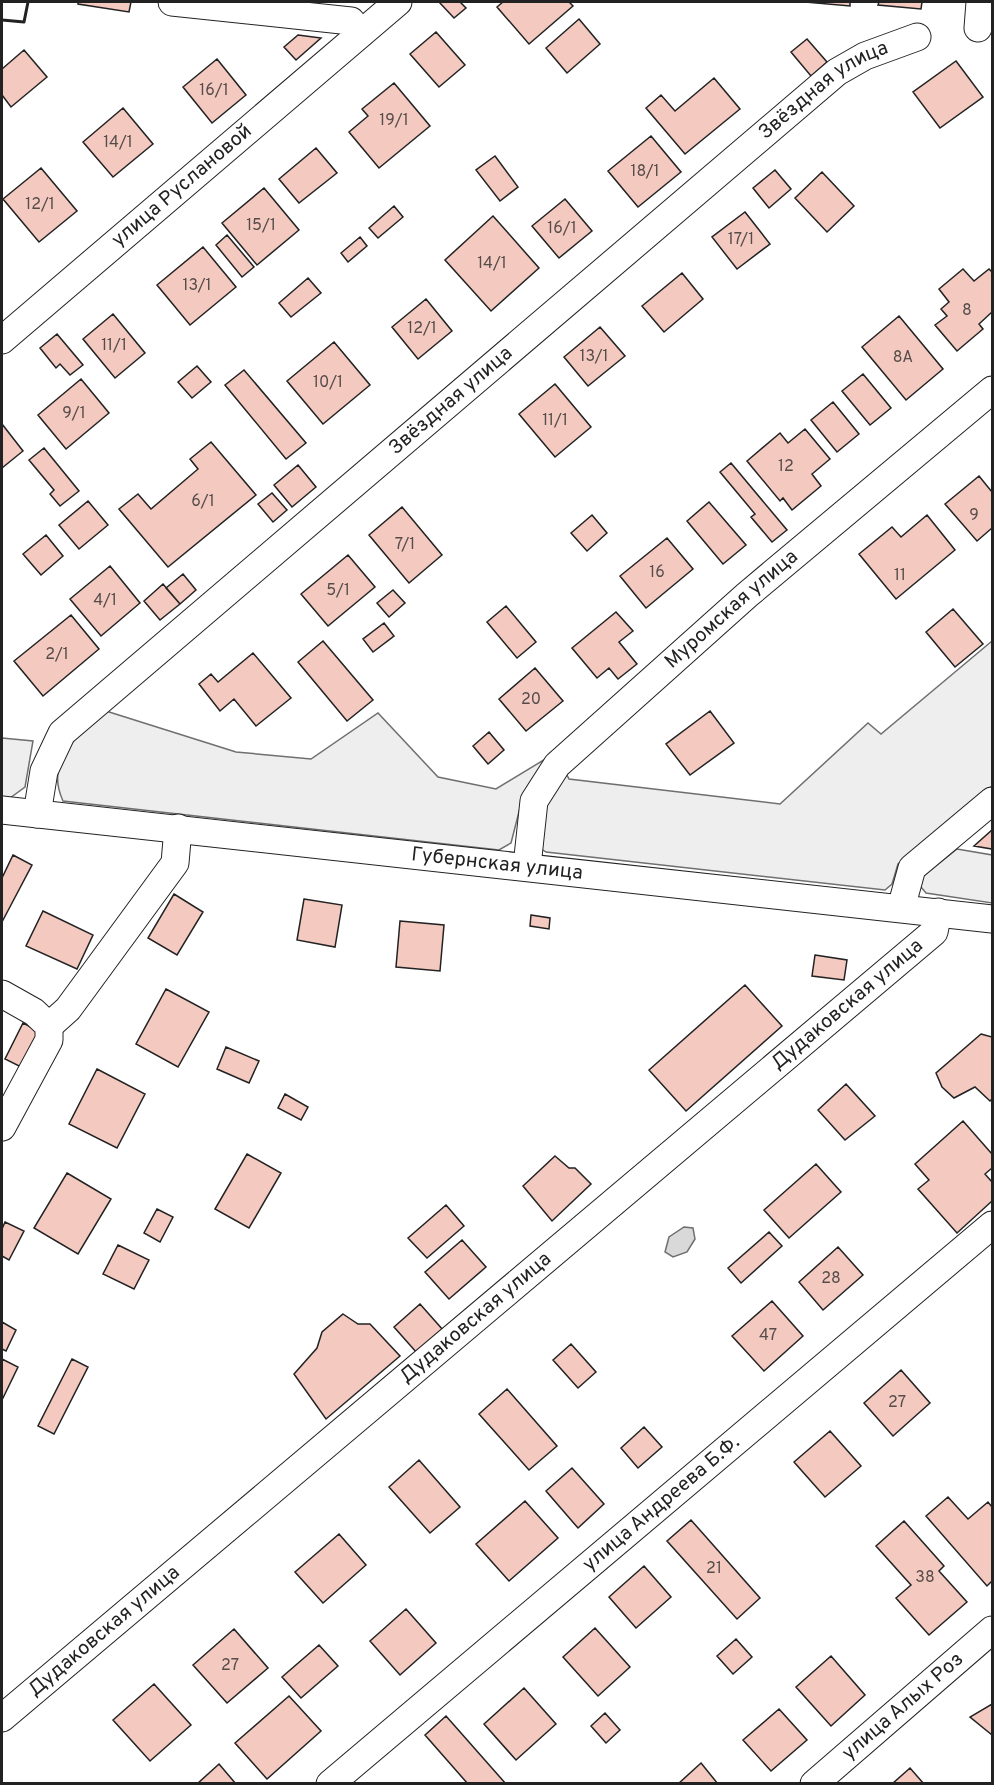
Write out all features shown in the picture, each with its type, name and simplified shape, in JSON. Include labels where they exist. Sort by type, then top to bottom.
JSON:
[{"type":"street","points":[[172,2],[351,21],[361,33]]},
{"type":"street","name":"улица Руслановой","points":[[2,340],[398,2]]},
{"type":"street","points":[[978,28],[980,2]]},
{"type":"street","name":"Звёздная улица","points":[[37,814],[44,771],[62,733],[837,72],[865,56],[917,37]]},
{"type":"street","name":"Муромская улица","points":[[527,866],[534,801],[557,765],[747,595],[993,390]]},
{"type":"street","name":"Дудаковская улица","points":[[901,908],[912,868],[993,801]]},
{"type":"street","name":"Губернская улица","points":[[2,810],[993,919]]},
{"type":"street","points":[[49,1026],[68,1009],[175,863],[178,828]]},
{"type":"street","name":"Дудаковская улица","points":[[2,1718],[934,932],[938,912]]},
{"type":"street","points":[[2,994],[34,1012],[49,1026],[49,1040],[2,1127]]},
{"type":"street","name":"улица Андреева Б.Ф.","points":[[330,1784],[993,1225]]},
{"type":"street","name":"улица Алых Роз","points":[[814,1784],[993,1630]]},
{"type":"shaded area","points":[[992,641],[992,786],[898,864],[892,884],[885,890],[546,852],[540,848],[545,803],[565,771],[569,779],[780,804],[868,723],[881,734]]},
{"type":"shaded area","points":[[106,711],[236,752],[311,759],[378,713],[438,777],[496,789],[547,758],[522,800],[511,843],[499,850],[63,801],[58,786],[61,761],[75,739]]},
{"type":"shaded area","points":[[2,738],[33,741],[25,787],[10,798],[2,797]]},
{"type":"shaded area","points":[[957,849],[992,855],[992,903],[926,893],[921,887],[921,878]]},
{"type":"shaded area","points":[[684,1227],[693,1228],[695,1239],[687,1252],[673,1257],[665,1252],[669,1237]]},
{"type":"building","points":[[78,2],[131,2],[129,12],[78,4]]},
{"type":"building","points":[[439,2],[460,2],[466,8],[454,18]]},
{"type":"building","points":[[503,2],[569,2],[573,6],[529,44],[497,7]]},
{"type":"building","points":[[805,2],[850,2],[850,6]]},
{"type":"building","points":[[879,2],[922,2],[921,9],[878,5]]},
{"type":"building","points":[[579,19],[600,44],[567,73],[546,48]]},
{"type":"building","points":[[436,32],[465,65],[439,87],[410,54]]},
{"type":"building","points":[[298,35],[321,38],[296,60],[284,47]]},
{"type":"building","points":[[807,39],[827,62],[811,76],[791,52]]},
{"type":"building","points":[[24,50],[47,77],[11,107],[2,95],[2,69]]},
{"type":"building","points":[[217,59],[246,95],[212,123],[183,87]]},
{"type":"building","points":[[956,61],[983,97],[940,128],[913,92]]},
{"type":"building","points":[[714,78],[740,109],[685,154],[646,108],[661,95],[675,111]]},
{"type":"building","points":[[394,83],[430,126],[379,168],[349,132],[368,116],[362,109]]},
{"type":"building","points":[[123,108],[153,144],[113,177],[83,142]]},
{"type":"building","points":[[651,136],[681,172],[638,207],[608,171]]},
{"type":"building","points":[[316,148],[337,173],[299,203],[279,179]]},
{"type":"building","points":[[495,156],[518,187],[500,201],[476,170]]},
{"type":"building","points":[[41,168],[77,211],[39,242],[3,199]]},
{"type":"building","points":[[775,170],[791,189],[769,208],[753,188]]},
{"type":"building","points":[[822,172],[854,206],[827,232],[795,198]]},
{"type":"building","points":[[264,188],[299,230],[257,265],[222,223]]},
{"type":"building","points":[[565,199],[592,231],[559,258],[532,226]]},
{"type":"building","points":[[394,206],[403,217],[378,238],[369,228]]},
{"type":"building","points":[[745,212],[770,244],[737,269],[712,237]]},
{"type":"building","points":[[493,216],[539,268],[491,311],[445,260]]},
{"type":"building","points":[[227,235],[254,267],[242,277],[216,245]]},
{"type":"building","points":[[360,237],[367,246],[348,262],[341,253]]},
{"type":"building","points":[[203,247],[236,287],[190,325],[157,285]]},
{"type":"building","points":[[963,269],[974,281],[989,269],[992,272],[992,312],[979,324],[983,329],[957,351],[935,325],[947,316],[941,309],[949,302],[939,289]]},
{"type":"building","points":[[682,273],[703,299],[664,332],[642,306]]},
{"type":"building","points":[[308,278],[321,293],[291,317],[279,303]]},
{"type":"building","points":[[426,299],[452,331],[418,359],[392,327]]},
{"type":"building","points":[[113,314],[145,353],[115,378],[83,339]]},
{"type":"building","points":[[899,316],[943,369],[906,400],[862,347]]},
{"type":"building","points":[[600,327],[625,356],[588,386],[564,357]]},
{"type":"building","points":[[57,334],[83,365],[70,375],[60,364],[56,368],[40,348]]},
{"type":"building","points":[[334,342],[370,385],[323,424],[287,381]]},
{"type":"building","points":[[197,366],[211,382],[192,398],[178,382]]},
{"type":"building","points":[[244,370],[306,443],[286,459],[225,385]]},
{"type":"building","points":[[863,374],[891,408],[870,425],[842,391]]},
{"type":"building","points":[[81,379],[109,413],[66,449],[38,415]]},
{"type":"building","points":[[555,384],[591,427],[555,457],[519,414]]},
{"type":"building","points":[[833,402],[859,434],[837,452],[811,420]]},
{"type":"building","points":[[2,424],[23,451],[2,468]]},
{"type":"building","points":[[805,429],[830,459],[812,474],[821,486],[792,510],[783,498],[780,501],[747,461],[780,433],[788,443]]},
{"type":"building","points":[[211,442],[256,495],[168,567],[119,509],[138,494],[151,509],[198,469],[190,459]]},
{"type":"building","points":[[44,448],[79,491],[60,506],[50,494],[54,490],[29,460]]},
{"type":"building","points":[[731,463],[787,530],[772,542],[751,517],[755,514],[720,472]]},
{"type":"building","points":[[298,465],[316,487],[292,507],[274,485]]},
{"type":"building","points":[[979,476],[992,492],[992,528],[977,541],[945,504]]},
{"type":"building","points":[[272,493],[287,510],[273,522],[258,504]]},
{"type":"building","points":[[88,501],[108,525],[79,549],[59,525]]},
{"type":"building","points":[[709,502],[746,545],[723,564],[687,521]]},
{"type":"building","points":[[402,507],[442,555],[409,583],[369,535]]},
{"type":"building","points":[[592,515],[607,533],[587,551],[571,533]]},
{"type":"building","points":[[927,515],[955,550],[896,599],[859,554],[892,527],[901,537]]},
{"type":"building","points":[[46,535],[63,556],[41,575],[23,554]]},
{"type":"building","points":[[667,538],[693,569],[646,608],[620,576]]},
{"type":"building","points":[[348,555],[375,587],[328,626],[301,594]]},
{"type":"building","points":[[110,566],[140,603],[101,636],[70,599]]},
{"type":"building","points":[[183,574],[196,590],[180,604],[166,588]]},
{"type":"building","points":[[163,584],[180,604],[160,620],[144,601]]},
{"type":"building","points":[[393,590],[405,603],[389,617],[377,603]]},
{"type":"building","points":[[506,606],[536,642],[517,658],[487,622]]},
{"type":"building","points":[[953,609],[983,644],[955,667],[926,632]]},
{"type":"building","points":[[616,612],[633,631],[619,642],[637,664],[618,679],[609,668],[597,678],[572,648]]},
{"type":"building","points":[[71,615],[99,649],[43,696],[14,661]]},
{"type":"building","points":[[384,623],[394,636],[373,652],[363,639]]},
{"type":"building","points":[[323,641],[373,700],[347,721],[298,662]]},
{"type":"building","points":[[253,653],[291,698],[256,726],[234,699],[220,711],[199,684],[211,674],[218,682]]},
{"type":"building","points":[[535,668],[563,701],[526,731],[499,699]]},
{"type":"building","points":[[710,711],[734,743],[690,775],[666,744]]},
{"type":"building","points":[[489,732],[504,750],[488,764],[473,746]]},
{"type":"building","points":[[992,830],[992,849],[974,846]]},
{"type":"building","points":[[13,855],[32,865],[2,922],[2,878]]},
{"type":"building","points":[[174,894],[203,912],[177,955],[148,938]]},
{"type":"building","points":[[304,899],[342,905],[335,947],[297,940]]},
{"type":"building","points":[[43,911],[93,935],[77,969],[26,946]]},
{"type":"building","points":[[531,915],[550,918],[549,929],[530,926]]},
{"type":"building","points":[[400,921],[444,925],[440,971],[396,967]]},
{"type":"building","points":[[815,955],[847,960],[844,980],[812,976]]},
{"type":"building","points":[[745,985],[782,1026],[686,1111],[649,1070]]},
{"type":"building","points":[[166,989],[209,1012],[178,1067],[136,1044]]},
{"type":"building","points":[[23,1023],[55,1039],[37,1075],[5,1059]]},
{"type":"building","points":[[981,1034],[992,1037],[992,1099],[990,1101],[975,1087],[954,1098],[942,1087],[936,1073]]},
{"type":"building","points":[[226,1047],[259,1061],[249,1083],[217,1069]]},
{"type":"building","points":[[97,1069],[145,1094],[117,1148],[69,1124]]},
{"type":"building","points":[[846,1084],[875,1116],[845,1140],[818,1110]]},
{"type":"building","points":[[285,1094],[308,1107],[301,1120],[278,1108]]},
{"type":"building","points":[[963,1121],[992,1154],[992,1168],[985,1174],[992,1182],[992,1201],[957,1233],[918,1189],[929,1180],[915,1164]]},
{"type":"building","points":[[247,1154],[281,1173],[249,1228],[215,1209]]},
{"type":"building","points":[[555,1156],[569,1168],[575,1168],[591,1184],[552,1221],[523,1186]]},
{"type":"building","points":[[816,1164],[841,1192],[789,1238],[764,1210]]},
{"type":"building","points":[[67,1173],[111,1199],[78,1254],[34,1228]]},
{"type":"building","points":[[446,1205],[464,1226],[427,1258],[408,1238]]},
{"type":"building","points":[[157,1209],[173,1217],[160,1242],[144,1233]]},
{"type":"building","points":[[5,1222],[24,1231],[9,1260],[2,1256],[2,1229]]},
{"type":"building","points":[[769,1232],[782,1246],[741,1283],[728,1268]]},
{"type":"building","points":[[462,1240],[486,1267],[449,1299],[425,1272]]},
{"type":"building","points":[[118,1245],[149,1260],[134,1289],[103,1274]]},
{"type":"building","points":[[838,1247],[863,1275],[823,1310],[799,1282]]},
{"type":"building","points":[[772,1301],[803,1336],[764,1371],[732,1336]]},
{"type":"building","points":[[420,1304],[443,1330],[417,1353],[394,1327]]},
{"type":"building","points":[[343,1314],[358,1324],[370,1324],[400,1356],[326,1419],[294,1374],[317,1348],[322,1332]]},
{"type":"building","points":[[2,1322],[16,1330],[6,1351],[2,1349]]},
{"type":"building","points":[[571,1344],[596,1372],[578,1388],[553,1360]]},
{"type":"building","points":[[2,1359],[18,1367],[2,1400]]},
{"type":"building","points":[[72,1359],[88,1367],[54,1434],[38,1426]]},
{"type":"building","points":[[901,1370],[930,1403],[893,1436],[864,1403]]},
{"type":"building","points":[[507,1389],[557,1446],[529,1470],[479,1414]]},
{"type":"building","points":[[644,1427],[662,1447],[638,1468],[621,1448]]},
{"type":"building","points":[[830,1431],[861,1466],[825,1497],[794,1462]]},
{"type":"building","points":[[419,1460],[460,1507],[430,1533],[389,1487]]},
{"type":"building","points":[[572,1468],[604,1504],[578,1528],[546,1491]]},
{"type":"building","points":[[948,1497],[968,1519],[988,1502],[992,1507],[992,1581],[987,1586],[926,1516]]},
{"type":"building","points":[[525,1501],[558,1538],[509,1581],[476,1544]]},
{"type":"building","points":[[691,1520],[760,1598],[737,1619],[667,1541]]},
{"type":"building","points":[[904,1521],[944,1566],[939,1571],[967,1602],[929,1635],[896,1598],[911,1585],[876,1546]]},
{"type":"building","points":[[339,1534],[366,1565],[323,1603],[295,1572]]},
{"type":"building","points":[[644,1566],[671,1597],[636,1628],[609,1597]]},
{"type":"building","points":[[406,1609],[436,1643],[400,1675],[370,1641]]},
{"type":"building","points":[[595,1628],[630,1667],[598,1696],[563,1657]]},
{"type":"building","points":[[234,1629],[268,1668],[227,1703],[193,1665]]},
{"type":"building","points":[[736,1639],[752,1657],[733,1674],[717,1656]]},
{"type":"building","points":[[319,1645],[338,1666],[301,1698],[282,1677]]},
{"type":"building","points":[[831,1656],[865,1695],[831,1726],[796,1687]]},
{"type":"building","points":[[154,1684],[191,1725],[150,1761],[113,1720]]},
{"type":"building","points":[[524,1688],[556,1724],[516,1760],[484,1724]]},
{"type":"building","points":[[289,1696],[321,1731],[267,1779],[235,1743]]},
{"type":"building","points":[[992,1704],[992,1735],[970,1717]]},
{"type":"building","points":[[779,1709],[807,1740],[771,1771],[743,1740]]},
{"type":"building","points":[[605,1713],[620,1730],[606,1743],[591,1726]]},
{"type":"building","points":[[446,1716],[506,1784],[468,1784],[425,1735]]},
{"type":"building","points":[[701,1763],[718,1784],[678,1784]]},
{"type":"building","points":[[219,1764],[236,1784],[197,1784]]},
{"type":"building","points":[[910,1768],[924,1784],[892,1784]]},
{"type":"wall","points":[[2,20],[24,22],[28,2]]}]
